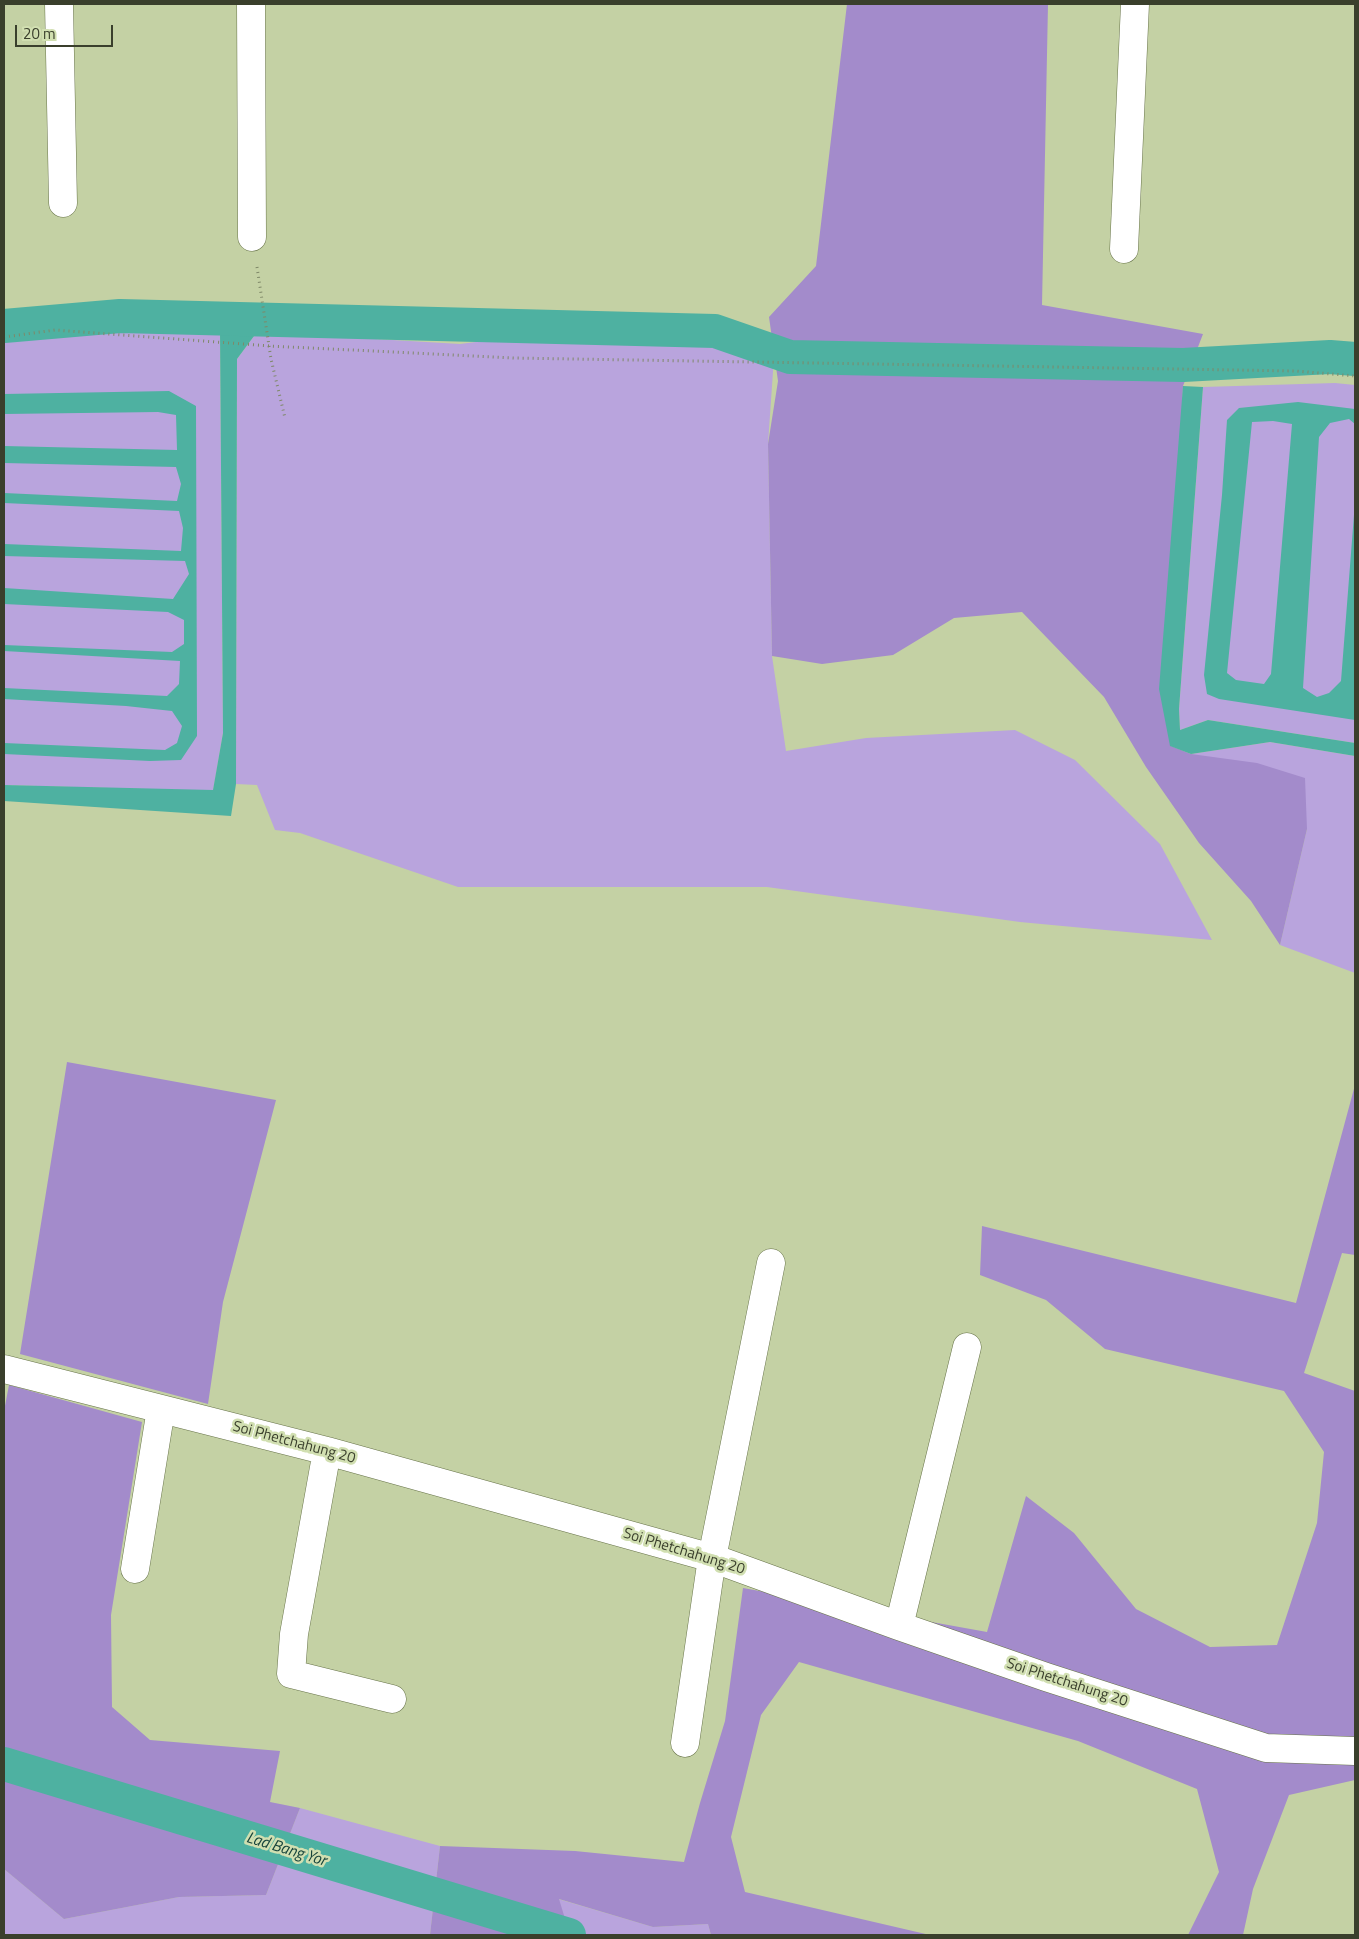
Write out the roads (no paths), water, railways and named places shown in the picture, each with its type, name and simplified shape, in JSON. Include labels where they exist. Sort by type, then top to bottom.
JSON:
[{"type":"street","points":[[58,4],[63,203]]},
{"type":"street","points":[[251,4],[252,237]]},
{"type":"street","points":[[1124,248],[1135,4]]},
{"type":"street","points":[[685,1743],[712,1558],[771,1263]]},
{"type":"street","points":[[899,1626],[967,1347]]},
{"type":"street","name":"Soi Phetchahung 20","points":[[4,1369],[327,1451],[712,1558],[1046,1677],[1266,1748],[1355,1751]]},
{"type":"street","points":[[135,1569],[161,1409]]},
{"type":"street","points":[[327,1451],[294,1634],[291,1674],[392,1699]]},
{"type":"water","points":[[220,332],[257,332],[237,359],[236,784],[231,816],[4,801],[4,785],[213,790],[223,733]]},
{"type":"water","points":[[1183,386],[1203,387],[1179,709],[1180,730],[1208,720],[1355,743],[1355,756],[1270,742],[1191,754],[1170,746],[1159,689]]},
{"type":"water","points":[[169,391],[196,406],[197,736],[181,760],[150,761],[4,754],[4,743],[165,750],[177,743],[182,726],[172,711],[126,706],[4,699],[4,688],[167,696],[179,684],[180,661],[4,651],[4,645],[172,652],[184,644],[184,620],[168,612],[4,604],[4,588],[173,599],[189,574],[185,561],[4,556],[4,544],[181,551],[183,528],[179,511],[4,503],[4,493],[177,501],[181,484],[176,467],[4,463],[4,446],[177,450],[176,415],[158,412],[4,414],[4,394]]},
{"type":"water","points":[[1298,402],[1355,409],[1355,424],[1349,419],[1330,423],[1319,437],[1303,688],[1317,697],[1329,693],[1341,681],[1355,502],[1355,720],[1219,699],[1207,694],[1204,675],[1222,495],[1227,420],[1239,408]],"holes":[[[1273,421],[1292,424],[1271,674],[1264,684],[1236,680],[1227,673],[1252,422]]]},
{"type":"waterway","points":[[4,326],[120,316],[715,331],[790,357],[1183,365],[1330,357],[1355,359]]},
{"type":"waterway","name":"Lad Bang Yor","points":[[4,1764],[569,1935]]}]
